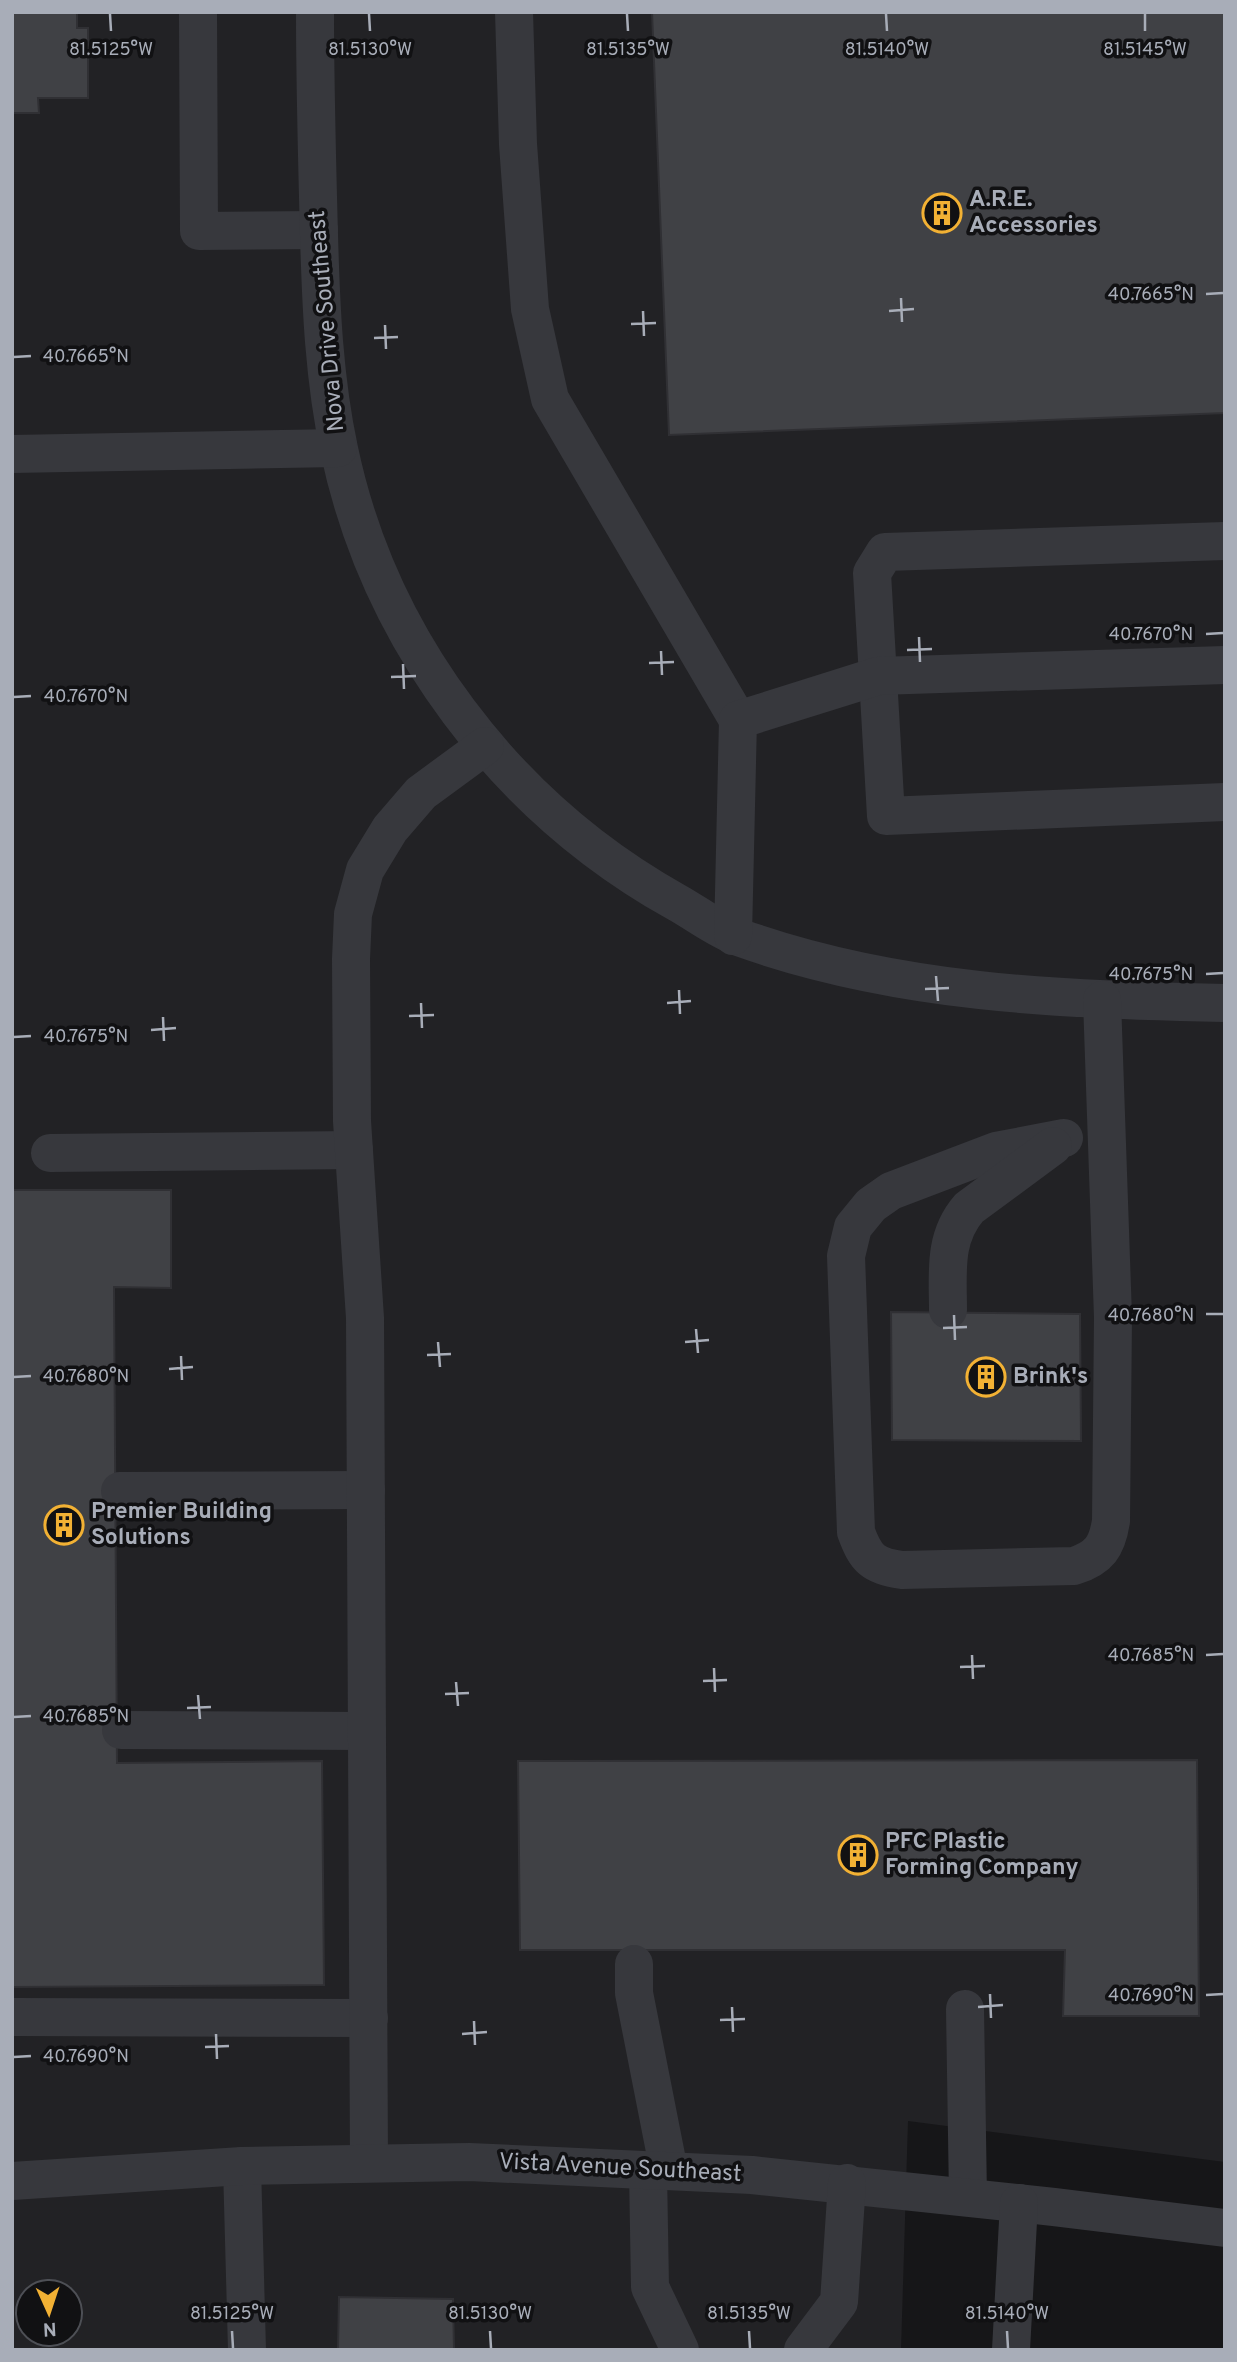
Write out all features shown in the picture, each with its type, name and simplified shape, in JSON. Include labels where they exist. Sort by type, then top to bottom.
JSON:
[{"type":"street","points":[[198,12],[199,231],[319,230]]},
{"type":"street","name":"Nova Drive Southeast","points":[[315,12],[315,115],[321,298],[328,388],[338,449],[353,507],[374,563],[400,617],[430,670],[485,746],[545,809],[592,847],[641,882],[733,936],[863,973],[922,984],[1013,994],[1225,1003]]},
{"type":"street","points":[[514,12],[518,144],[530,309],[550,399],[738,720],[733,936]]},
{"type":"street","points":[[12,454],[338,449]]},
{"type":"street","points":[[1225,541],[885,552],[872,573],[886,816],[1225,802]]},
{"type":"street","points":[[738,720],[878,676],[1225,665]]},
{"type":"street","points":[[369,2163],[365,1318],[354,1150],[351,959],[353,914],[365,870],[377,847],[405,810],[421,793],[485,746]]},
{"type":"street","points":[[1064,1138],[996,1151],[891,1191],[871,1205],[853,1227],[846,1256],[856,1532],[870,1560],[885,1568],[902,1570],[1074,1566],[1089,1561],[1101,1550],[1108,1536],[1111,1521],[1113,1317],[1102,999]]},
{"type":"street","points":[[948,1310],[947,1254],[953,1230],[960,1219],[977,1202],[1106,1109]]},
{"type":"street","points":[[50,1153],[354,1150]]},
{"type":"street","points":[[121,1491],[366,1490]]},
{"type":"street","points":[[121,1730],[367,1731]]},
{"type":"street","points":[[634,1964],[634,1993],[659,2171],[650,2287],[680,2350]]},
{"type":"street","points":[[965,2009],[968,2197]]},
{"type":"street","points":[[12,2017],[369,2018]]},
{"type":"street","name":"Vista Avenue Southeast","points":[[12,2181],[242,2166],[468,2162],[752,2175],[847,2183],[1225,2228]]},
{"type":"street","points":[[242,2166],[247,2350]]},
{"type":"street","points":[[803,2350],[839,2302],[847,2183]]},
{"type":"street","points":[[1011,2350],[1019,2203]]},
{"type":"shaded area","points":[[12,12],[1225,12],[1225,2162],[908,2121],[901,2350],[12,2350]]},
{"type":"building","points":[[12,12],[77,12],[77,28],[88,28],[88,98],[38,98],[39,113],[12,113]]},
{"type":"building","name":"A.R.E. Accessories","points":[[652,12],[1225,12],[1225,413],[669,435]]},
{"type":"building","name":"Premier Building Solutions","points":[[12,1190],[171,1190],[171,1288],[114,1287],[117,1763],[322,1761],[324,1985],[12,1987]]},
{"type":"building","name":"Brink's","points":[[891,1312],[1080,1314],[1081,1441],[892,1440]]},
{"type":"building","name":"PFC Plastic Forming Company","points":[[1197,1760],[1199,2016],[1063,2016],[1065,1950],[520,1950],[518,1761]]},
{"type":"building","points":[[339,2297],[453,2299],[454,2350],[338,2350]]},
{"type":"place","name":"A.R.E. Accessories","points":[[942,213]]},
{"type":"place","name":"Brink's","points":[[986,1377]]},
{"type":"place","name":"Premier Building Solutions","points":[[64,1525]]},
{"type":"place","name":"PFC Plastic Forming Company","points":[[858,1855]]}]
